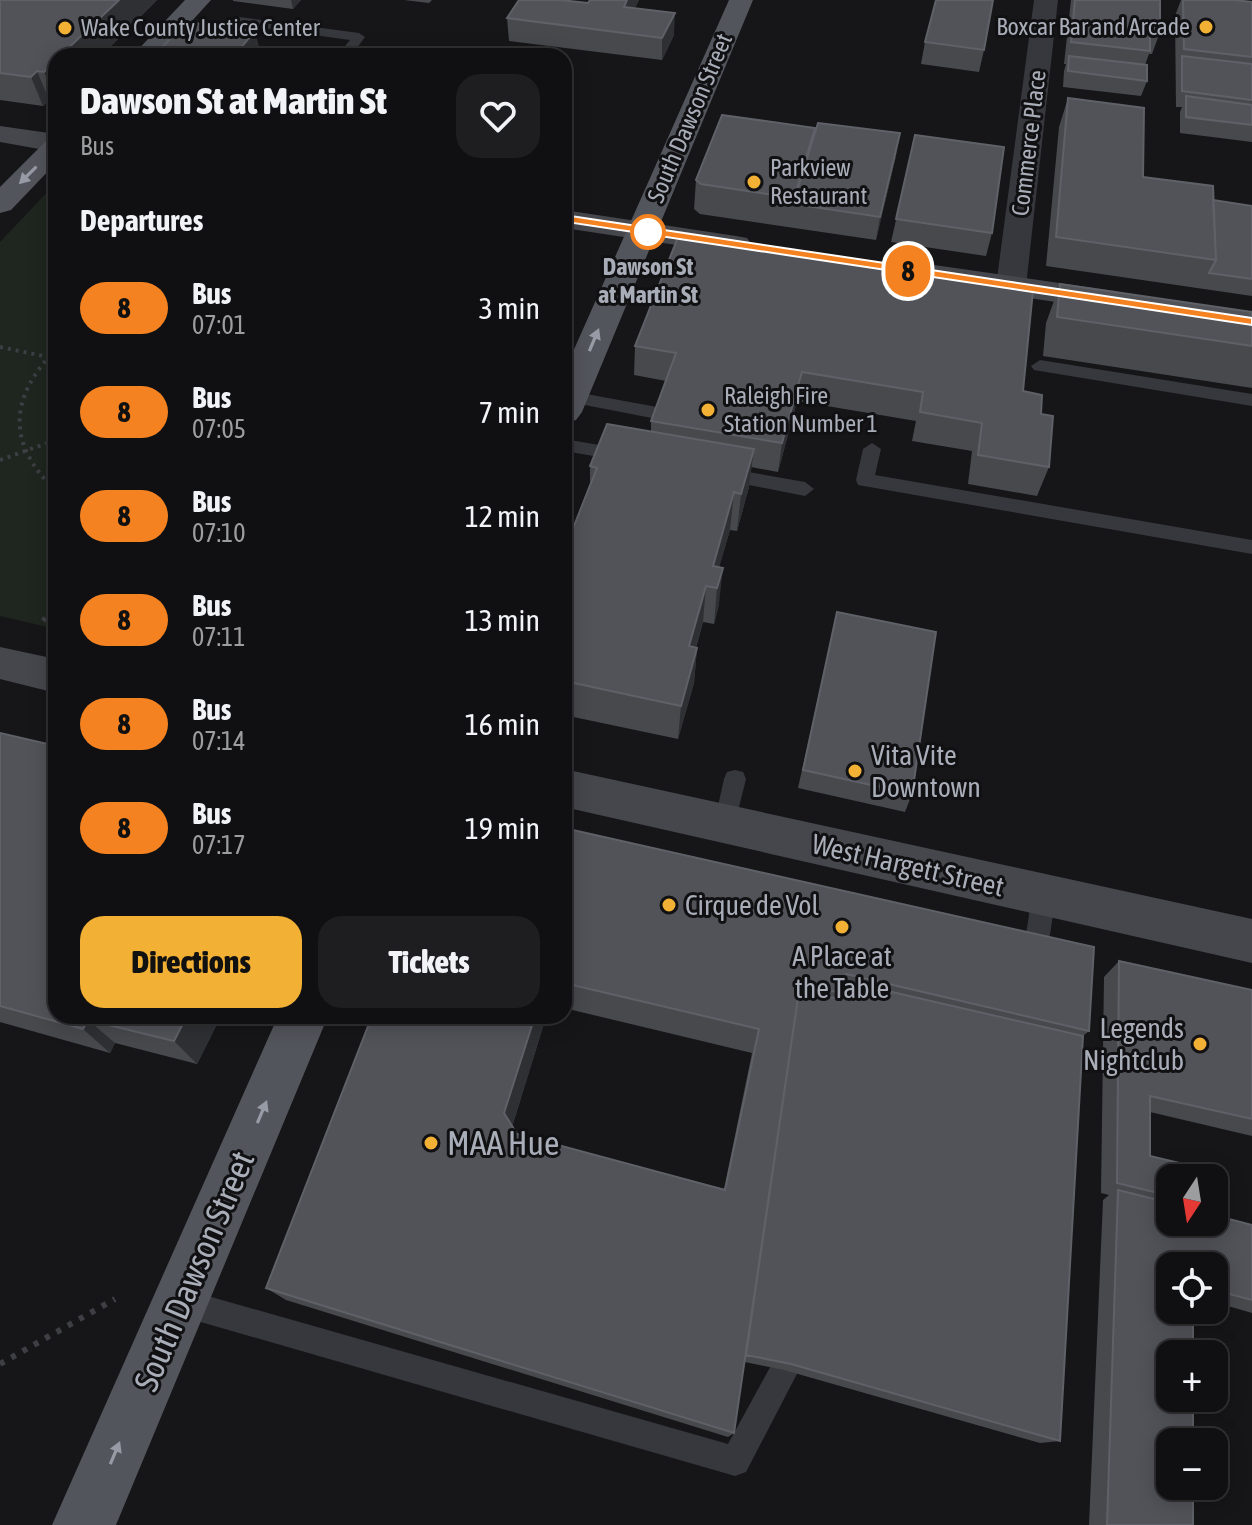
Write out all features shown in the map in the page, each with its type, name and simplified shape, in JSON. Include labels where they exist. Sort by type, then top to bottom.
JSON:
[{"type":"main road","points":[[153,48],[199,0]]},
{"type":"main road","name":"South Dawson Street","points":[[572,393],[741,0]]},
{"type":"main road","points":[[0,204],[48,153]]},
{"type":"main road","name":"South Dawson Street","points":[[84,1525],[300,1024]]},
{"type":"street","name":"Commerce Place","points":[[1011,286],[1046,0]]},
{"type":"street","points":[[0,134],[48,143]]},
{"type":"street","points":[[572,220],[764,249]]},
{"type":"street","points":[[903,270],[1147,306]]},
{"type":"street","points":[[0,663],[48,674]]},
{"type":"street","name":"West Hargett Street","points":[[572,790],[1252,941]]},
{"type":"lane","points":[[239,21],[359,37],[350,48]]},
{"type":"lane","points":[[1040,366],[1252,400]]},
{"type":"lane","points":[[572,405],[657,413]]},
{"type":"lane","points":[[572,446],[637,458]]},
{"type":"lane","points":[[872,449],[865,480],[1252,547]]},
{"type":"lane","points":[[708,471],[805,489]]},
{"type":"lane","points":[[725,824],[735,779]]},
{"type":"lane","points":[[1033,965],[1044,895]]},
{"type":"lane","points":[[180,1302],[735,1461],[784,1370]]},
{"type":"path","points":[[0,347],[48,357],[23,394],[18,426],[23,452],[48,484]]},
{"type":"path","points":[[0,460],[48,443]]},
{"type":"path","points":[[43,621],[48,614]]},
{"type":"path","points":[[0,1364],[115,1299]]},
{"type":"shaded area","points":[[48,191],[48,627],[0,616],[0,242]]},
{"type":"building","points":[[0,0],[119,0],[68,48],[48,48],[48,68],[44,72],[37,71],[31,77],[0,73]]},
{"type":"building","points":[[519,0],[588,3],[590,0],[627,0],[624,7],[675,13],[662,38],[507,18]]},
{"type":"building","points":[[936,0],[993,0],[984,50],[925,42]]},
{"type":"building","points":[[1075,0],[1160,0],[1160,32],[1150,30],[1150,51],[1071,42]]},
{"type":"building","points":[[1183,0],[1252,2],[1252,57],[1184,49]]},
{"type":"building","points":[[186,22],[255,31],[241,48],[162,48]]},
{"type":"building","points":[[1069,56],[1147,65],[1147,81],[1068,71]]},
{"type":"building","points":[[1182,56],[1252,64],[1252,100],[1182,91]]},
{"type":"building","points":[[1186,96],[1252,105],[1252,125],[1186,117]]},
{"type":"building","points":[[1068,98],[1144,108],[1143,177],[1213,186],[1216,260],[1056,237]]},
{"type":"building","points":[[722,115],[815,128],[794,198],[701,184],[696,180]]},
{"type":"building","points":[[818,123],[900,133],[880,217],[793,204]]},
{"type":"building","points":[[915,135],[1004,147],[992,233],[896,219]]},
{"type":"building","points":[[1213,200],[1252,206],[1252,279],[1209,273],[1216,260]]},
{"type":"building","points":[[680,232],[1033,290],[1023,391],[1042,395],[1041,414],[1053,416],[1049,467],[978,455],[982,423],[920,412],[923,392],[802,372],[782,443],[651,421],[676,353],[635,346]]},
{"type":"building","points":[[1060,284],[1252,312],[1252,346],[1057,317]]},
{"type":"building","points":[[607,424],[754,449],[741,494],[734,492],[713,566],[723,568],[717,588],[706,586],[689,646],[697,648],[681,706],[572,683],[572,531],[597,468],[590,466]]},
{"type":"building","points":[[837,612],[936,632],[912,794],[803,770]]},
{"type":"building","points":[[0,733],[48,744],[48,1019],[0,1006]]},
{"type":"building","name":"MAA Hue","points":[[572,830],[1094,947],[1089,1031],[846,974],[837,992],[800,984],[734,1433],[266,1288],[369,1024],[532,1024],[504,1113],[517,1134],[725,1190],[759,1029],[572,985]]},
{"type":"building","points":[[1119,961],[1252,990],[1252,1119],[1150,1096],[1150,1156],[1184,1164],[1156,1164],[1156,1193],[1117,1183]]},
{"type":"building","points":[[844,981],[1083,1036],[1060,1441],[791,1364],[746,1355],[799,991],[835,998]]},
{"type":"building","points":[[65,1024],[86,1024],[83,1029]]},
{"type":"building","points":[[104,1024],[183,1024],[174,1041]]},
{"type":"building","points":[[1118,1190],[1156,1200],[1156,1236],[1228,1236],[1228,1219],[1252,1225],[1252,1300],[1228,1294],[1228,1252],[1156,1252],[1156,1324],[1193,1324],[1193,1340],[1156,1340],[1156,1412],[1193,1412],[1193,1428],[1156,1428],[1156,1500],[1193,1500],[1193,1525],[1107,1525]]},
{"type":"bus line","name":"8","points":[[572,220],[1252,321]]},
{"type":"place","name":"Boxcar Bar and Arcade","points":[[1206,27]]},
{"type":"place","name":"Wake County Justice Center","points":[[65,28]]},
{"type":"place","name":"Parkview Restaurant","points":[[754,182]]},
{"type":"place","name":"Dawson St at Martin St","points":[[648,232]]},
{"type":"place","name":"Raleigh Fire Station Number 1","points":[[708,410]]},
{"type":"place","name":"Vita Vite Downtown","points":[[855,771]]},
{"type":"place","name":"Cirque de Vol","points":[[669,905]]},
{"type":"place","name":"A Place at the Table","points":[[842,927]]},
{"type":"place","name":"Legends Nightclub","points":[[1200,1044]]},
{"type":"place","name":"MAA Hue","points":[[431,1143]]}]
